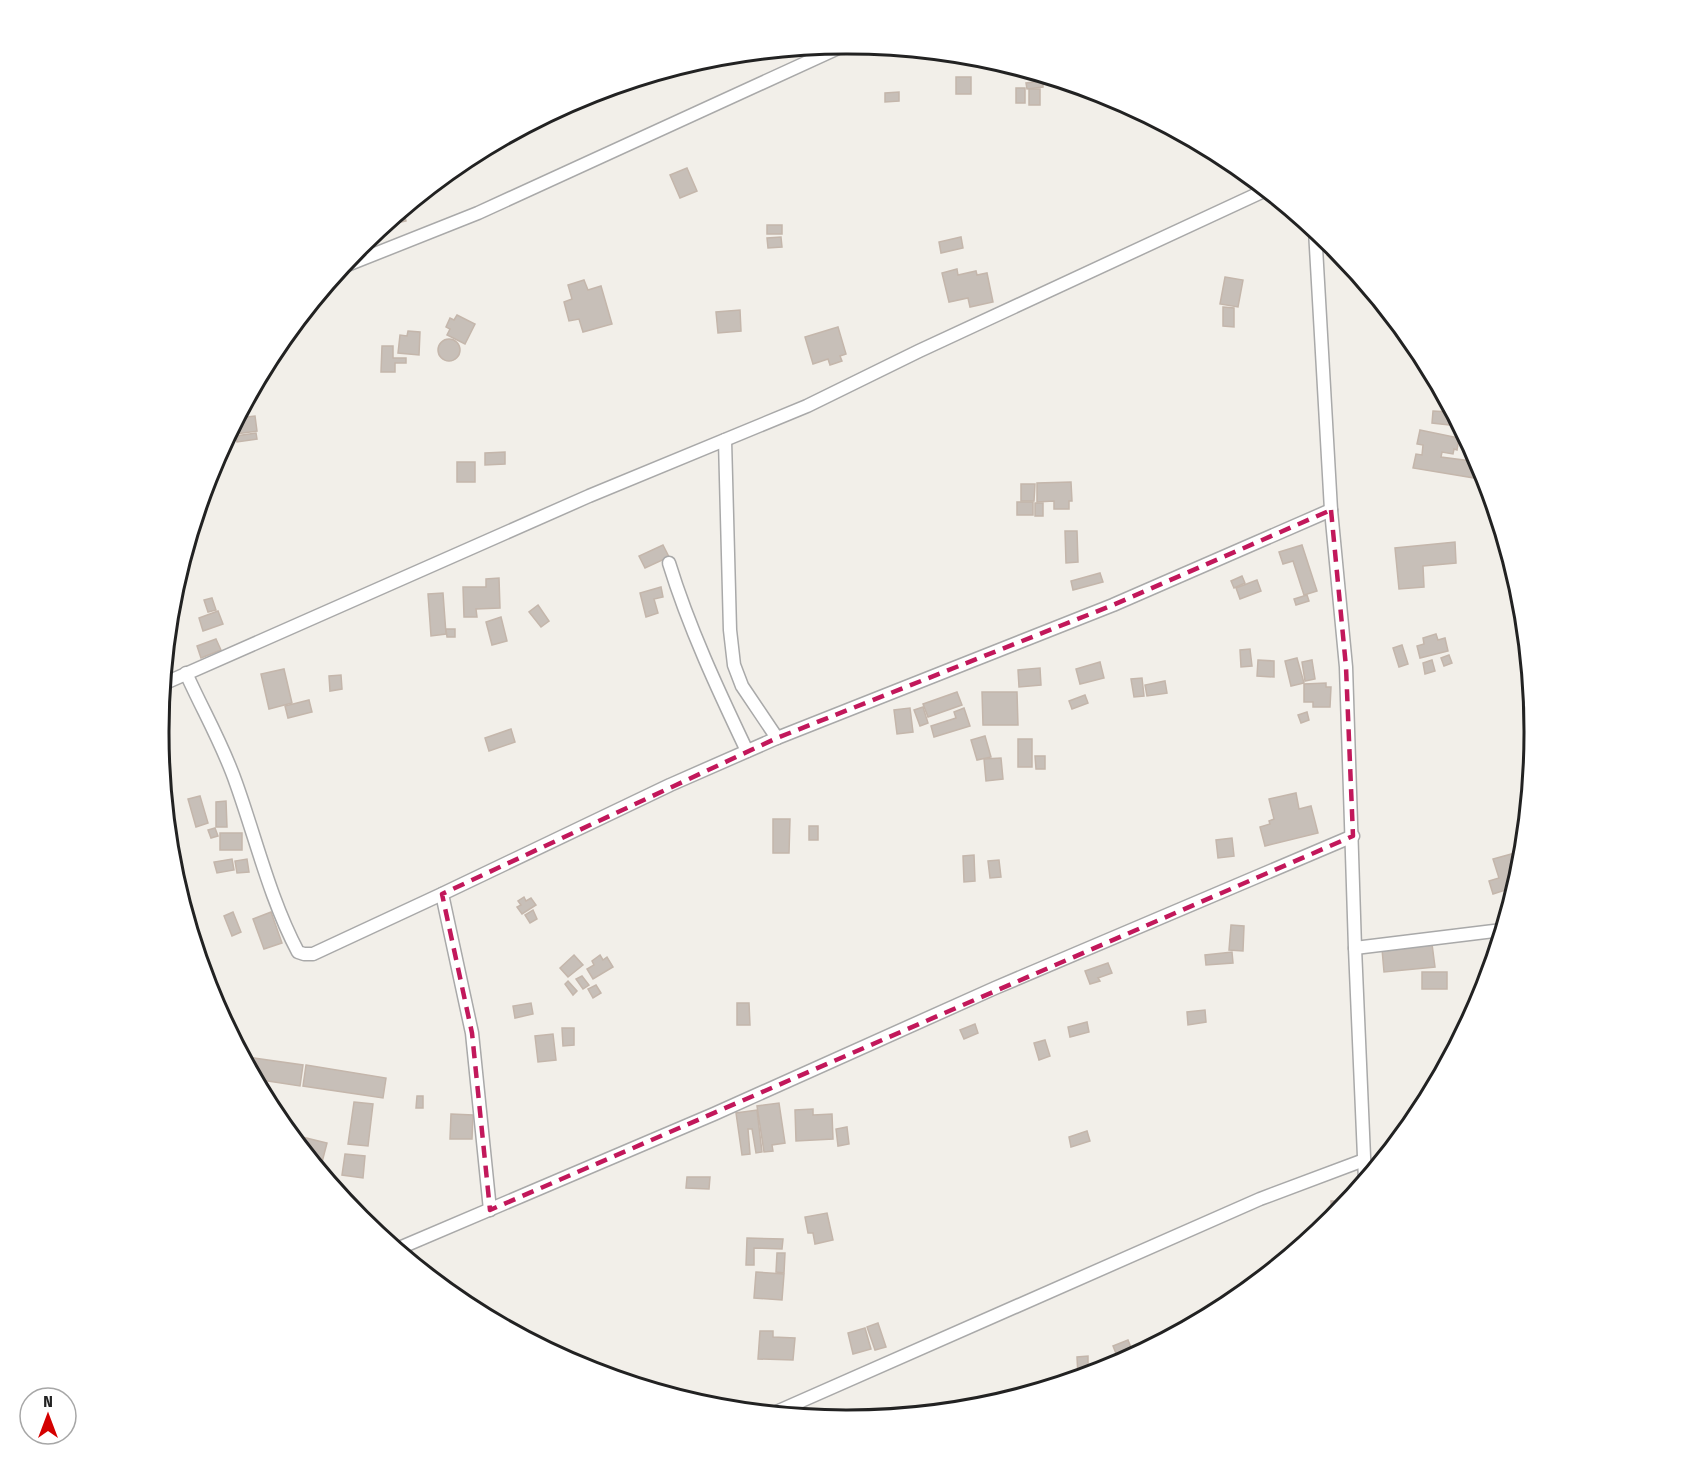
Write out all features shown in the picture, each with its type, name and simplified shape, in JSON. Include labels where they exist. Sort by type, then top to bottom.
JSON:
[{"type":"street","points":[[361,259],[477,213],[824,54]]},
{"type":"street","points":[[171,680],[589,496],[807,406],[919,351],[1258,194]]},
{"type":"street","points":[[1316,243],[1331,510],[1346,667],[1353,836],[1354,948],[1364,1169]]},
{"type":"street","points":[[725,440],[730,630],[734,664],[742,686],[777,738]]},
{"type":"street","points":[[186,673],[236,780],[276,903],[298,952],[313,954],[670,785],[747,751],[1113,605],[1331,510]]},
{"type":"street","points":[[669,563],[679,595],[726,708],[747,751]]},
{"type":"street","points":[[405,1247],[714,1114],[995,988],[1353,836]]},
{"type":"street","points":[[442,894],[471,1033],[490,1210]]},
{"type":"street","points":[[1354,948],[1494,931]]},
{"type":"street","points":[[787,1407],[1260,1199],[1364,1160]]},
{"type":"highlighted area","points":[[1331,510],[1346,667],[1353,836],[490,1210],[472,1033],[442,894],[777,738],[1113,605]]},
{"type":"building","points":[[956,77],[971,77],[971,94],[956,94]]},
{"type":"building","points":[[1037,82],[1043,84],[1043,87],[1027,89],[1026,83]]},
{"type":"building","points":[[1016,88],[1025,88],[1025,103],[1016,103]]},
{"type":"building","points":[[1029,89],[1040,89],[1040,105],[1029,105]]},
{"type":"building","points":[[899,92],[899,101],[885,102],[885,93]]},
{"type":"building","points":[[687,168],[697,191],[680,198],[670,175]]},
{"type":"building","points":[[767,225],[782,225],[782,234],[767,234]]},
{"type":"building","points":[[781,237],[782,247],[768,248],[767,238]]},
{"type":"building","points":[[961,237],[963,248],[941,253],[939,242]]},
{"type":"building","points":[[957,269],[958,275],[976,271],[977,275],[987,273],[993,302],[970,307],[968,298],[949,302],[942,273]]},
{"type":"building","points":[[1225,277],[1243,280],[1238,307],[1220,304]]},
{"type":"building","points":[[584,280],[588,290],[601,286],[612,324],[583,332],[579,319],[569,321],[564,302],[572,299],[568,285]]},
{"type":"building","points":[[1223,307],[1234,308],[1234,327],[1223,326]]},
{"type":"building","points":[[740,310],[741,331],[718,333],[716,312]]},
{"type":"building","points":[[457,315],[475,324],[465,344],[447,335],[450,329],[446,327],[450,318],[454,320]]},
{"type":"building","points":[[838,327],[846,354],[840,356],[842,361],[830,365],[828,359],[813,364],[805,337]]},
{"type":"building","points":[[408,331],[420,332],[419,355],[398,353],[400,335],[407,336]]},
{"type":"building","points":[[449,339],[457,342],[460,350],[457,358],[449,361],[441,358],[438,350],[441,342]]},
{"type":"building","points":[[382,346],[393,346],[393,358],[406,358],[406,363],[395,363],[395,372],[381,372]]},
{"type":"building","points":[[1433,411],[1444,412],[1449,421],[1449,425],[1432,423]]},
{"type":"building","points":[[255,416],[257,431],[237,434],[238,432],[246,417]]},
{"type":"building","points":[[1420,430],[1457,438],[1457,450],[1454,449],[1453,454],[1442,452],[1441,457],[1468,460],[1475,478],[1413,468],[1416,454],[1422,455],[1423,445],[1417,444]]},
{"type":"building","points":[[256,433],[257,439],[237,442],[236,436]]},
{"type":"building","points":[[505,452],[505,464],[485,465],[485,453]]},
{"type":"building","points":[[457,462],[475,462],[475,482],[457,482]]},
{"type":"building","points":[[1071,482],[1072,501],[1069,501],[1069,509],[1054,509],[1054,501],[1037,502],[1037,483]]},
{"type":"building","points":[[1021,484],[1035,484],[1034,501],[1021,501]]},
{"type":"building","points":[[1017,502],[1033,502],[1033,515],[1017,515]]},
{"type":"building","points":[[1035,503],[1043,503],[1043,516],[1035,516]]},
{"type":"building","points":[[1065,531],[1077,531],[1078,562],[1066,563]]},
{"type":"building","points":[[1455,542],[1456,563],[1423,566],[1424,587],[1399,589],[1395,548]]},
{"type":"building","points":[[663,545],[669,557],[645,568],[639,556]]},
{"type":"building","points":[[1302,545],[1317,591],[1304,595],[1293,561],[1283,564],[1279,552]]},
{"type":"building","points":[[1100,573],[1103,582],[1073,590],[1071,581]]},
{"type":"building","points":[[1242,576],[1245,583],[1234,588],[1231,581]]},
{"type":"building","points":[[499,578],[500,608],[476,609],[477,617],[464,617],[463,587],[486,587],[486,579]]},
{"type":"building","points":[[1257,580],[1261,591],[1240,599],[1236,588]]},
{"type":"building","points":[[661,587],[663,597],[654,599],[658,613],[646,617],[640,593]]},
{"type":"building","points":[[443,593],[446,634],[431,636],[428,594]]},
{"type":"building","points":[[1307,595],[1309,601],[1296,605],[1294,599]]},
{"type":"building","points":[[212,598],[216,610],[208,612],[204,600]]},
{"type":"building","points":[[538,605],[549,621],[541,627],[529,612]]},
{"type":"building","points":[[218,611],[223,624],[203,631],[199,618]]},
{"type":"building","points":[[501,617],[507,641],[492,645],[486,622]]},
{"type":"building","points":[[446,629],[455,629],[455,637],[447,637]]},
{"type":"building","points":[[1436,634],[1438,640],[1445,638],[1448,651],[1420,658],[1417,646],[1424,644],[1423,638]]},
{"type":"building","points":[[216,639],[221,650],[201,658],[197,646]]},
{"type":"building","points":[[1402,645],[1408,664],[1399,667],[1393,648]]},
{"type":"building","points":[[1250,649],[1252,666],[1241,667],[1240,650]]},
{"type":"building","points":[[1449,655],[1452,663],[1444,666],[1441,658]]},
{"type":"building","points":[[1297,658],[1304,683],[1291,686],[1285,661]]},
{"type":"building","points":[[1258,660],[1274,661],[1274,677],[1257,676]]},
{"type":"building","points":[[1312,660],[1315,679],[1305,681],[1302,662]]},
{"type":"building","points":[[1432,660],[1435,671],[1425,674],[1423,663]]},
{"type":"building","points":[[1100,662],[1104,678],[1080,684],[1076,669]]},
{"type":"building","points":[[1040,668],[1041,685],[1019,687],[1018,670]]},
{"type":"building","points":[[284,669],[292,703],[269,709],[261,674]]},
{"type":"building","points":[[341,675],[342,689],[330,691],[329,676]]},
{"type":"building","points":[[1142,678],[1144,696],[1134,697],[1131,679]]},
{"type":"building","points":[[1165,681],[1167,693],[1147,696],[1145,685]]},
{"type":"building","points":[[1326,683],[1326,687],[1331,687],[1330,707],[1313,707],[1313,702],[1304,702],[1304,684]]},
{"type":"building","points":[[957,692],[962,705],[928,717],[923,704]]},
{"type":"building","points":[[982,692],[1017,692],[1018,725],[983,725]]},
{"type":"building","points":[[1085,695],[1088,703],[1072,709],[1069,701]]},
{"type":"building","points":[[309,700],[312,712],[288,718],[285,706]]},
{"type":"building","points":[[923,707],[928,723],[920,726],[914,710]]},
{"type":"building","points":[[910,708],[913,732],[897,734],[894,710]]},
{"type":"building","points":[[964,708],[970,726],[934,737],[931,726],[956,718],[954,712]]},
{"type":"building","points":[[1307,712],[1309,720],[1301,723],[1298,715]]},
{"type":"building","points":[[511,729],[515,742],[489,751],[485,738]]},
{"type":"building","points":[[985,736],[991,757],[977,760],[971,740]]},
{"type":"building","points":[[1018,739],[1032,739],[1032,767],[1018,767]]},
{"type":"building","points":[[1035,756],[1045,756],[1045,769],[1036,769]]},
{"type":"building","points":[[1001,758],[1003,779],[986,781],[984,759]]},
{"type":"building","points":[[1296,793],[1299,809],[1311,806],[1318,833],[1265,846],[1260,827],[1270,824],[1269,821],[1274,819],[1269,799]]},
{"type":"building","points":[[200,796],[208,823],[196,827],[188,799]]},
{"type":"building","points":[[226,801],[227,827],[216,827],[216,802]]},
{"type":"building","points":[[773,819],[790,819],[789,853],[773,853]]},
{"type":"building","points":[[809,826],[818,826],[818,840],[809,840]]},
{"type":"building","points":[[215,828],[218,836],[211,838],[208,830]]},
{"type":"building","points":[[220,833],[242,833],[242,850],[220,850]]},
{"type":"building","points":[[1232,838],[1234,856],[1218,858],[1216,840]]},
{"type":"building","points":[[1513,854],[1505,890],[1493,894],[1489,881],[1499,878],[1493,859]]},
{"type":"building","points":[[974,855],[975,881],[964,882],[963,856]]},
{"type":"building","points":[[232,859],[234,870],[217,873],[214,862]]},
{"type":"building","points":[[247,859],[249,872],[237,873],[235,861]]},
{"type":"building","points":[[999,860],[1001,877],[990,878],[988,861]]},
{"type":"building","points":[[524,897],[526,901],[531,898],[536,905],[522,914],[517,907],[521,905],[518,901]]},
{"type":"building","points":[[533,910],[537,919],[530,923],[525,915]]},
{"type":"building","points":[[233,912],[241,932],[232,936],[224,916]]},
{"type":"building","points":[[271,912],[282,943],[264,949],[253,919]]},
{"type":"building","points":[[1231,925],[1244,926],[1243,951],[1229,950]]},
{"type":"building","points":[[1432,944],[1435,967],[1384,972],[1382,949]]},
{"type":"building","points":[[1232,952],[1233,963],[1206,965],[1205,955]]},
{"type":"building","points":[[574,955],[583,965],[568,977],[560,968]]},
{"type":"building","points":[[600,955],[603,960],[607,957],[613,967],[593,979],[587,969],[594,965],[592,961]]},
{"type":"building","points":[[1108,963],[1112,973],[1090,984],[1085,971]]},
{"type":"building","points":[[1422,972],[1447,972],[1447,989],[1422,989]]},
{"type":"building","points":[[582,976],[589,985],[583,989],[576,979]]},
{"type":"building","points":[[568,981],[577,991],[573,995],[565,984]]},
{"type":"building","points":[[596,985],[601,993],[593,998],[588,989]]},
{"type":"building","points":[[531,1003],[533,1014],[515,1018],[513,1006]]},
{"type":"building","points":[[737,1003],[749,1003],[750,1025],[737,1025]]},
{"type":"building","points":[[1205,1010],[1206,1022],[1188,1025],[1187,1012]]},
{"type":"building","points":[[1087,1022],[1089,1032],[1070,1037],[1068,1027]]},
{"type":"building","points":[[975,1024],[978,1033],[964,1039],[960,1030]]},
{"type":"building","points":[[562,1028],[574,1028],[574,1045],[563,1046]]},
{"type":"building","points":[[553,1034],[556,1060],[538,1062],[535,1036]]},
{"type":"building","points":[[1045,1040],[1050,1056],[1039,1060],[1034,1043]]},
{"type":"building","points":[[252,1058],[303,1065],[300,1086],[265,1081]]},
{"type":"building","points":[[306,1065],[386,1078],[383,1098],[303,1086]]},
{"type":"building","points":[[417,1096],[423,1096],[423,1108],[416,1108]]},
{"type":"building","points":[[354,1102],[373,1104],[368,1146],[348,1144]]},
{"type":"building","points":[[779,1103],[785,1143],[772,1145],[773,1151],[764,1152],[757,1106]]},
{"type":"building","points":[[813,1109],[813,1115],[832,1114],[833,1139],[796,1141],[795,1110]]},
{"type":"building","points":[[757,1110],[762,1152],[756,1153],[752,1129],[748,1129],[750,1154],[742,1155],[736,1113]]},
{"type":"building","points":[[451,1114],[473,1115],[472,1139],[450,1139]]},
{"type":"building","points":[[847,1127],[849,1144],[838,1146],[836,1129]]},
{"type":"building","points":[[1087,1131],[1090,1141],[1071,1147],[1069,1137]]},
{"type":"building","points":[[303,1137],[327,1143],[322,1161]]},
{"type":"building","points":[[345,1154],[365,1156],[363,1178],[342,1175]]},
{"type":"building","points":[[687,1177],[710,1177],[709,1189],[686,1188]]},
{"type":"building","points":[[827,1213],[833,1240],[815,1244],[813,1233],[808,1233],[805,1217]]},
{"type":"building","points":[[747,1238],[783,1239],[782,1249],[754,1248],[754,1265],[746,1265]]},
{"type":"building","points":[[777,1253],[785,1253],[784,1273],[776,1272]]},
{"type":"building","points":[[756,1272],[784,1274],[782,1300],[754,1298]]},
{"type":"building","points":[[878,1323],[886,1347],[875,1350],[867,1327]]},
{"type":"building","points":[[865,1328],[871,1349],[853,1354],[848,1333]]},
{"type":"building","points":[[760,1331],[773,1331],[773,1337],[795,1338],[793,1360],[758,1359]]},
{"type":"building","points":[[1128,1340],[1131,1347],[1116,1354],[1113,1346]]},
{"type":"building","points":[[1088,1356],[1088,1365],[1078,1369],[1077,1357]]}]
